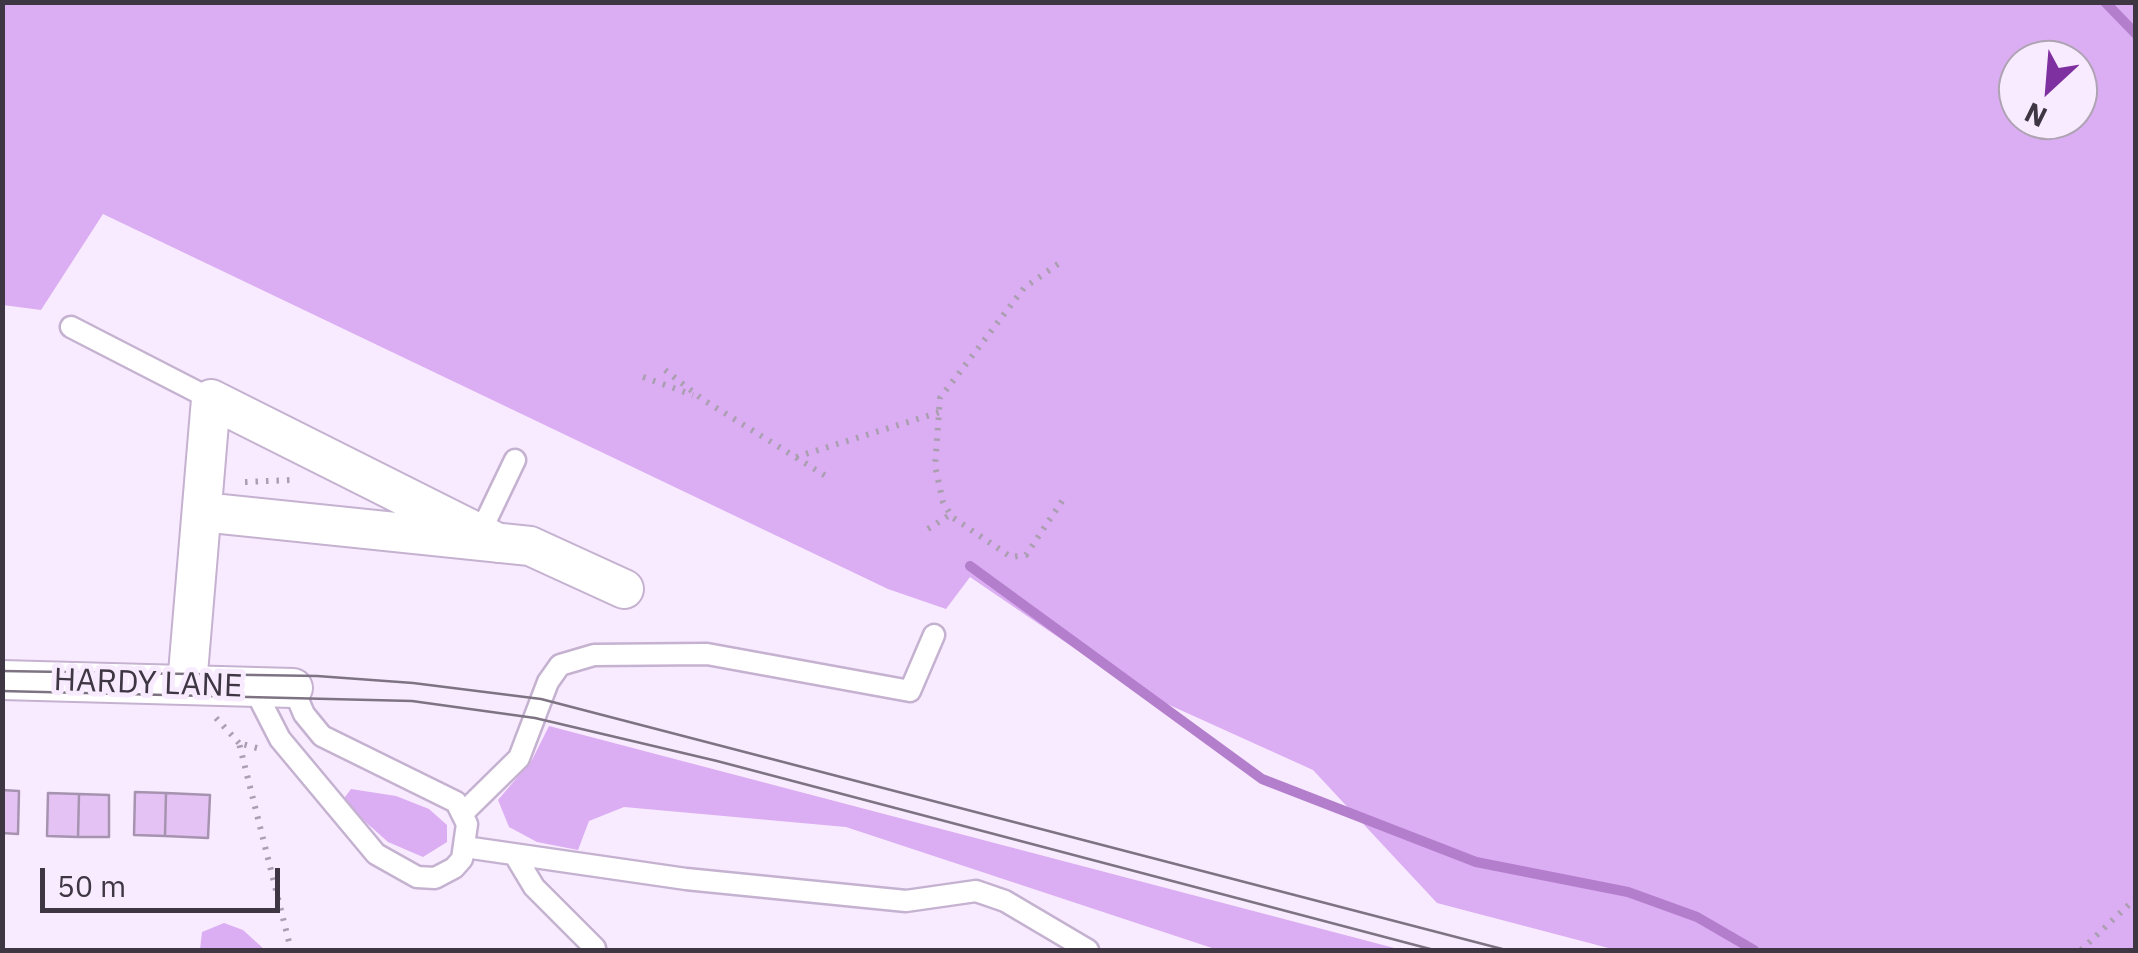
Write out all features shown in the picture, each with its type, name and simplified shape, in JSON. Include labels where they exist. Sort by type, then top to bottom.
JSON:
[{"type":"street","points":[[187,685],[211,399],[489,538]]},
{"type":"street","points":[[202,512],[489,538],[530,546],[624,589]]},
{"type":"street","name":"HARDY LANE","points":[[2,680],[276,688]]},
{"type":"lane","points":[[70,327],[211,399]]},
{"type":"lane","points":[[489,538],[515,460]]},
{"type":"lane","points":[[463,813],[520,758],[548,682],[560,665],[594,654],[707,654],[910,690],[934,635]]},
{"type":"lane","points":[[276,688],[322,736],[349,753],[449,796],[463,813],[466,847],[462,860],[435,878],[404,872],[376,854],[280,739],[260,700],[276,688]]},
{"type":"lane","points":[[466,847],[516,858],[906,900],[976,891],[1005,901],[1088,950]]},
{"type":"lane","points":[[516,858],[534,888],[595,948]]},
{"type":"path","points":[[1058,264],[1024,288],[940,398],[936,466],[938,484],[951,514],[1011,557],[1026,555],[1064,498]]},
{"type":"path","points":[[666,370],[700,397],[829,478]]},
{"type":"path","points":[[642,378],[700,397]]},
{"type":"path","points":[[795,457],[940,412]]},
{"type":"path","points":[[928,528],[951,514]]},
{"type":"path","points":[[280,739],[255,750],[238,744],[291,950]]},
{"type":"path","points":[[2080,950],[2136,898]]},
{"type":"shaded area","points":[[3,2],[2135,3],[2135,950],[1616,950],[1437,903],[1313,770],[1134,689],[970,577],[946,609],[888,589],[103,214],[41,310],[3,305]]},
{"type":"shaded area","points":[[549,726],[1402,950],[1218,950],[846,827],[624,807],[589,821],[578,850],[537,842],[509,827],[498,800],[532,760]]},
{"type":"shaded area","points":[[351,789],[396,796],[429,809],[447,825],[447,842],[423,857],[388,842],[342,801]]},
{"type":"shaded area","points":[[224,923],[243,930],[265,950],[200,950],[202,932]]},
{"type":"building","points":[[2,790],[19,791],[18,834],[2,833]]},
{"type":"building","points":[[135,792],[166,793],[165,836],[134,835]]},
{"type":"building","points":[[48,793],[79,794],[78,837],[47,836]]},
{"type":"building","points":[[166,793],[210,795],[208,838],[165,836]]},
{"type":"building","points":[[79,794],[109,795],[109,837],[78,837]]},
{"type":"waterway","points":[[2105,2],[2136,34]]},
{"type":"waterway","points":[[970,566],[1262,779],[1476,862],[1628,892],[1697,917],[1754,950]]},
{"type":"tram line","points":[[2,671],[317,676],[541,699],[1506,950]]},
{"type":"tram line","points":[[2,691],[412,701],[535,718],[717,761],[1434,950]]}]
